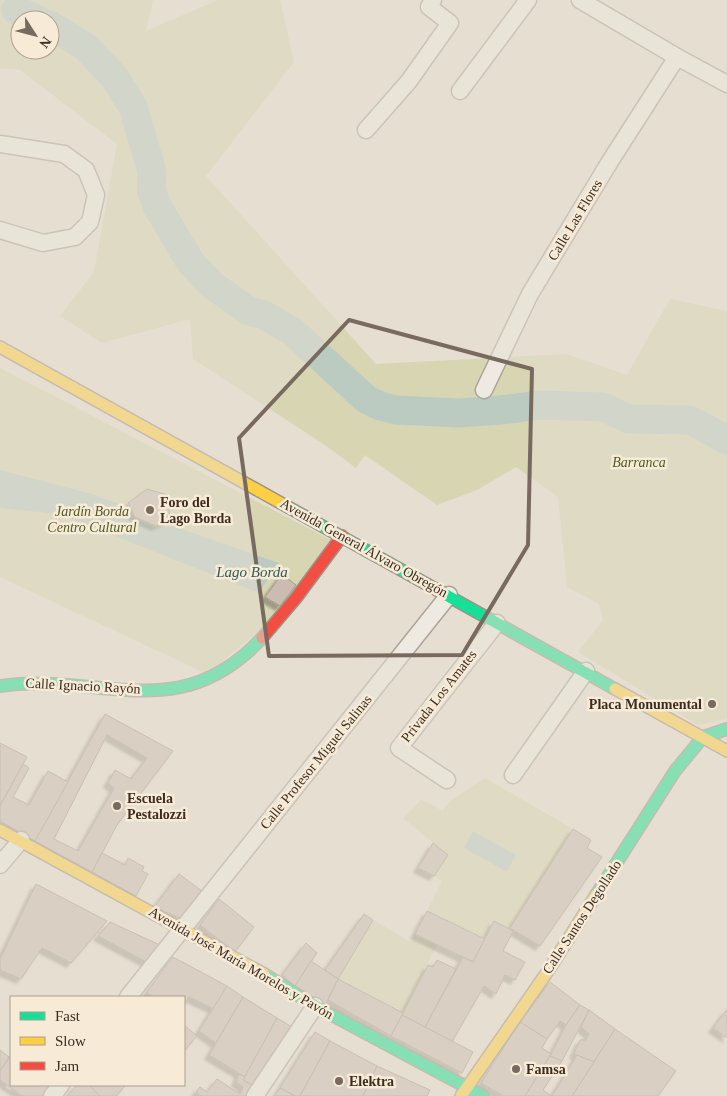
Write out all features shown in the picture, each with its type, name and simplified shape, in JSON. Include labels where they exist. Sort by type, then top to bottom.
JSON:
[{"type":"main road","name":"Avenida General Álvaro Obregón","points":[[0,347],[727,751]]},
{"type":"main road","name":"Calle Ignacio Rayón","points":[[0,686],[19,682],[53,683],[125,690],[166,689],[197,684],[230,666],[268,631],[308,583],[342,536]]},
{"type":"main road","points":[[703,737],[727,729]]},
{"type":"main road","name":"Calle Santos Degollado","points":[[465,1092],[586,912],[675,771],[703,737]]},
{"type":"main road","name":"Avenida José María Morelos y Pavón","points":[[0,830],[181,928],[465,1092],[483,1096]]},
{"type":"street","points":[[366,130],[410,81],[450,24],[429,7],[433,0]]},
{"type":"street","points":[[460,91],[528,0]]},
{"type":"street","points":[[580,0],[677,58],[727,84]]},
{"type":"street","name":"Calle Las Flores","points":[[484,390],[530,294],[609,163],[677,58]]},
{"type":"street","points":[[0,144],[64,154],[86,170],[96,195],[90,222],[75,237],[43,244],[0,230]]},
{"type":"street","name":"Calle Profesor Miguel Salinas","points":[[129,996],[181,928],[449,595]]},
{"type":"street","name":"Privada Los Amates","points":[[447,780],[399,748],[497,623]]},
{"type":"street","points":[[513,775],[586,671]]},
{"type":"street","points":[[0,865],[21,840]]},
{"type":"street","points":[[255,1096],[316,1006]]},
{"type":"street","points":[[52,1096],[60,1086]]},
{"type":"highlighted area","points":[[349,320],[532,369],[528,545],[462,655],[269,656],[239,438]]},
{"type":"green space","name":"Barranca","points":[[0,0],[153,0],[146,31],[218,0],[280,0],[294,62],[206,176],[376,364],[566,354],[627,375],[670,299],[727,311],[727,719],[698,725],[578,652],[603,620],[599,604],[567,587],[558,497],[516,467],[477,490],[437,505],[365,455],[356,468],[325,445],[193,359],[190,319],[102,343],[60,316],[94,272],[117,144],[20,70],[0,68]]},
{"type":"green space","name":"Jardín Borda Centro Cultural","points":[[0,368],[335,542],[277,616],[207,674],[0,577]]},
{"type":"green space","points":[[485,778],[573,829],[510,928],[485,939],[427,911],[442,881],[434,876],[448,855],[403,818],[421,800],[443,811],[450,801]]},
{"type":"green space","points":[[373,920],[411,942],[415,934],[437,945],[403,1013],[338,979]]},
{"type":"water","name":"Lago Borda","points":[[0,470],[92,494],[124,506],[135,519],[153,528],[173,526],[279,563],[259,593],[59,514],[0,508]]},
{"type":"water","points":[[473,831],[516,855],[507,872],[464,848]]},
{"type":"building","name":"Foro del Lago Borda","points":[[147,489],[168,495],[170,520],[156,526],[135,517],[128,503]]},
{"type":"building","points":[[282,574],[296,585],[280,606],[265,597]]},
{"type":"building","name":"Escuela Pestalozzi","points":[[105,714],[173,751],[117,825],[92,872],[35,841]],"holes":[[[107,735],[147,758],[131,779],[115,770],[108,783],[114,788],[78,851],[54,839]]]},
{"type":"building","points":[[0,743],[27,757],[0,806]]},
{"type":"building","points":[[23,764],[29,768],[13,797],[29,805],[48,771],[68,782],[35,841],[0,821],[0,806]]},
{"type":"building","points":[[573,829],[591,840],[587,848],[602,857],[540,946],[510,928]]},
{"type":"building","points":[[433,843],[448,855],[434,876],[418,868]]},
{"type":"building","points":[[102,853],[125,865],[128,858],[144,867],[142,871],[148,874],[136,896],[92,872]]},
{"type":"building","points":[[179,874],[202,891],[182,919],[154,907]]},
{"type":"building","points":[[36,884],[107,921],[71,963],[42,948],[21,979],[0,970],[0,959]]},
{"type":"building","points":[[219,899],[254,927],[235,952],[200,925]]},
{"type":"building","points":[[427,911],[485,939],[473,962],[415,934]]},
{"type":"building","points":[[364,914],[373,920],[338,979],[325,970]]},
{"type":"building","points":[[494,921],[513,931],[503,951],[525,962],[515,980],[505,975],[496,994],[484,986],[452,1042],[425,1027],[463,957],[473,962]]},
{"type":"building","points":[[110,922],[162,946],[150,964],[98,936]]},
{"type":"building","points":[[306,943],[317,953],[295,986],[282,975]]},
{"type":"building","points":[[173,957],[227,986],[214,1009],[189,997],[185,1003],[185,996],[152,996],[147,992]]},
{"type":"building","points":[[437,960],[456,969],[425,1027],[402,1015],[428,965],[433,967]]},
{"type":"building","points":[[311,961],[338,979],[325,1005],[295,986]]},
{"type":"building","points":[[338,979],[403,1013],[391,1036],[328,1000]]},
{"type":"building","points":[[550,982],[580,1005],[566,1025],[560,1021],[547,1039],[520,1022]]},
{"type":"building","points":[[227,986],[243,997],[216,1043],[199,1031]]},
{"type":"building","points":[[243,997],[277,1018],[245,1077],[209,1055]]},
{"type":"building","points":[[580,1005],[589,1010],[562,1061],[550,1056],[566,1025]]},
{"type":"building","points":[[727,1009],[727,1038],[713,1028]]},
{"type":"building","points":[[589,1010],[615,1029],[594,1062],[574,1054],[580,1040],[586,1040],[589,1034],[581,1027]]},
{"type":"building","points":[[402,1015],[473,1052],[462,1073],[391,1036]]},
{"type":"building","points":[[277,1018],[297,1030],[257,1088],[243,1080]]},
{"type":"building","name":"Famsa","points":[[520,1022],[547,1039],[542,1048],[551,1054],[525,1096],[503,1096],[481,1083]]},
{"type":"building","points":[[185,1026],[197,1036],[185,1050]]},
{"type":"building","points":[[615,1029],[676,1071],[658,1096],[572,1096]]},
{"type":"building","points":[[315,1032],[330,1041],[300,1096],[295,1096],[280,1088]]},
{"type":"building","name":"Elektra","points":[[330,1041],[377,1066],[363,1096],[300,1096]]},
{"type":"building","points":[[0,1050],[9,1057],[0,1071]]},
{"type":"building","points":[[577,1055],[594,1062],[572,1096],[552,1096]]},
{"type":"building","points":[[10,1056],[10,1086],[55,1086],[48,1096],[22,1096],[0,1080],[0,1071]]},
{"type":"building","points":[[550,1056],[562,1061],[543,1090],[552,1096],[525,1096]]},
{"type":"building","points":[[377,1066],[430,1090],[427,1096],[363,1096]]},
{"type":"building","points":[[239,1074],[245,1077],[243,1080],[257,1088],[252,1096],[201,1096],[196,1092],[200,1087],[207,1092],[217,1079],[240,1094],[243,1087],[236,1082]]},
{"type":"building","points":[[76,1086],[90,1086],[100,1096],[67,1096]]},
{"type":"building","points":[[90,1086],[125,1086],[116,1096],[100,1096]]},
{"type":"building","points":[[280,1088],[295,1096],[274,1096]]},
{"type":"waterway","points":[[60,31],[86,47],[115,78],[133,107],[152,172],[151,189],[157,206],[191,263],[212,285],[249,311],[264,315],[293,332],[366,399],[380,406],[396,410],[458,413],[540,405],[603,407],[628,419],[690,420],[727,440]]},
{"type":"traffic: fast","points":[[288,507],[615,689]]},
{"type":"traffic: fast","points":[[0,686],[37,684],[137,690],[169,689],[200,682],[231,665],[262,638]]},
{"type":"traffic: fast","points":[[596,895],[675,771],[703,737],[727,729]]},
{"type":"traffic: fast","points":[[264,974],[315,1006],[483,1096]]},
{"type":"traffic: slow","points":[[0,347],[288,507]]},
{"type":"traffic: slow","points":[[615,689],[727,751]]},
{"type":"traffic: slow","points":[[0,830],[264,974]]},
{"type":"traffic: slow","points":[[461,1096],[550,968],[596,895]]},
{"type":"traffic: jam","points":[[262,638],[296,598],[342,536]]},
{"type":"place","name":"Foro del Lago Borda","points":[[150,510]]},
{"type":"place","name":"Placa Monumental","points":[[712,704]]},
{"type":"place","name":"Escuela Pestalozzi","points":[[117,806]]},
{"type":"place","name":"Famsa","points":[[516,1069]]},
{"type":"place","name":"Elektra","points":[[339,1081]]}]
